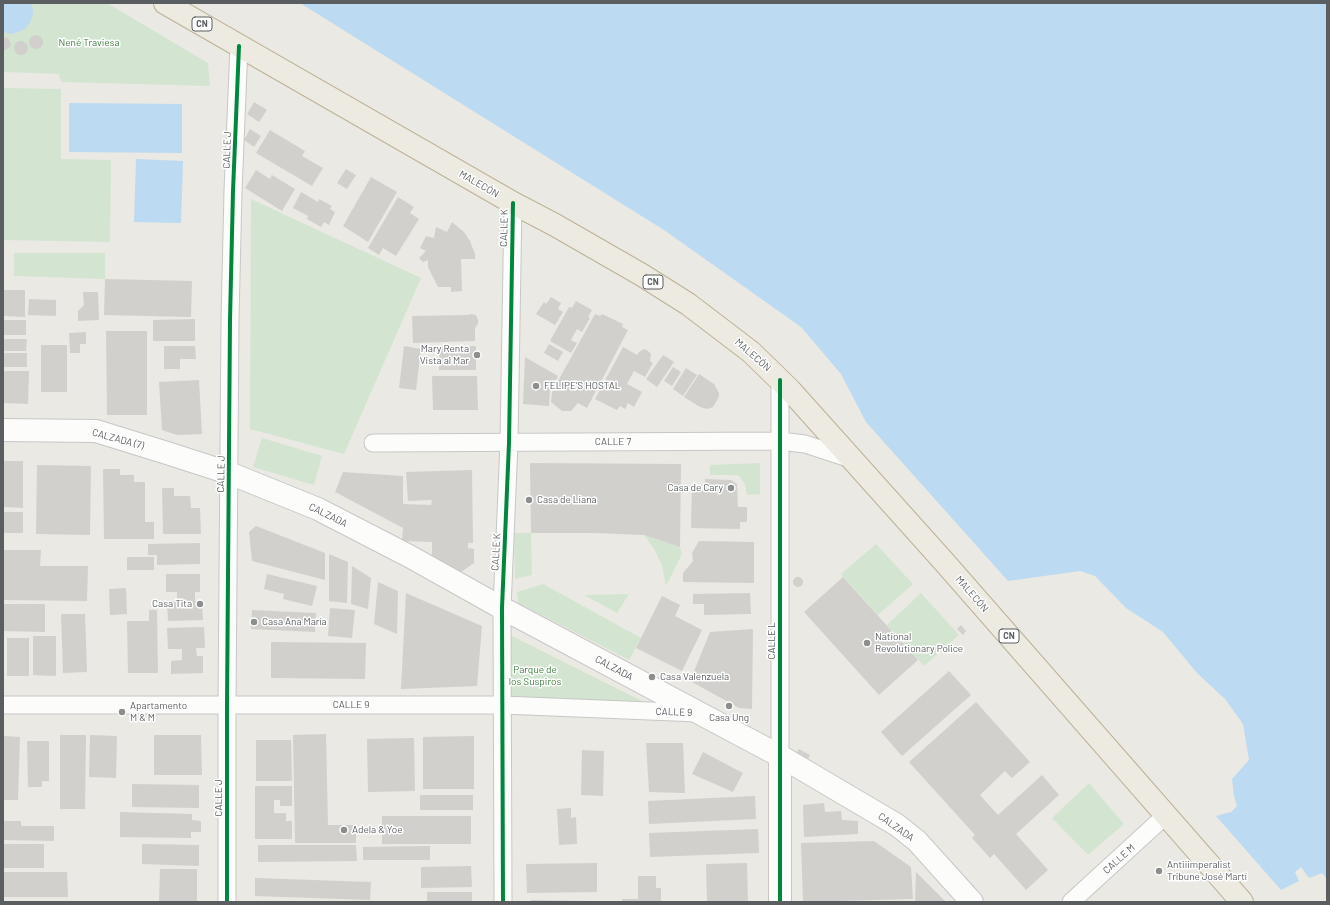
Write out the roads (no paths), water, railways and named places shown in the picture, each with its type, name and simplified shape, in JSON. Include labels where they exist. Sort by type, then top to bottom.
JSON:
[{"type":"highway","name":"MALECÓN","points":[[165,3],[513,203],[642,275],[688,304],[751,352],[780,380],[851,459],[1242,902]]},
{"type":"main road","name":"CALZADA (7)","points":[[3,430],[96,431],[167,452],[228,473]]},
{"type":"main road","name":"CALZADA","points":[[228,473],[318,509],[409,556],[502,608],[780,756],[897,825],[916,841],[972,902]]},
{"type":"main road","name":"CALLE L","points":[[780,756],[780,902]]},
{"type":"street","name":"CALLE J","points":[[227,902],[228,473],[233,198],[239,46]]},
{"type":"street","name":"CALLE K","points":[[503,902],[502,608],[509,443],[513,203]]},
{"type":"street","name":"CALLE L","points":[[780,380],[780,756]]},
{"type":"street","name":"CALLE 7","points":[[373,443],[780,441],[805,444],[851,459]]},
{"type":"street","name":"CALLE 9","points":[[3,705],[503,705],[698,713]]},
{"type":"street","name":"CALLE M","points":[[1072,902],[1166,815]]},
{"type":"water","points":[[3,3],[32,3],[33,15],[26,28],[11,34],[3,32]]},
{"type":"water","points":[[300,3],[1327,3],[1327,879],[1322,873],[1309,878],[1301,867],[1295,872],[1299,881],[1281,890],[1216,816],[1231,812],[1237,806],[1232,779],[1249,760],[1243,724],[1225,699],[1197,673],[1163,632],[1126,608],[1095,576],[1080,571],[1008,581],[866,422],[841,374],[801,327],[664,230]]},
{"type":"water","points":[[69,103],[182,104],[182,153],[69,152]]},
{"type":"water","points":[[136,159],[183,161],[181,223],[134,222]]},
{"type":"place","name":"Mary Renta Vista al Mar","points":[[477,355]]},
{"type":"place","name":"FELIPE’S HOSTAL","points":[[536,386]]},
{"type":"place","name":"Casa de Cary","points":[[731,488]]},
{"type":"place","name":"Casa de Liana","points":[[529,500]]},
{"type":"place","name":"Casa Tita","points":[[200,604]]},
{"type":"place","name":"Casa Ana María","points":[[254,622]]},
{"type":"place","name":"National Revolutionary Police","points":[[867,643]]},
{"type":"place","name":"Casa Valenzuela","points":[[652,677]]},
{"type":"place","name":"Casa Ung","points":[[729,706]]},
{"type":"place","name":"Apartamento M & M","points":[[122,712]]},
{"type":"place","name":"Adela & Yoe","points":[[344,830]]},
{"type":"place","name":"Antiiimperalist Tribune José Martí","points":[[1159,871]]},
{"type":"park label","name":"Nené Traviesa","points":[[89,43]]},
{"type":"park label","name":"Parque de los Suspiros","points":[[535,676]]}]
